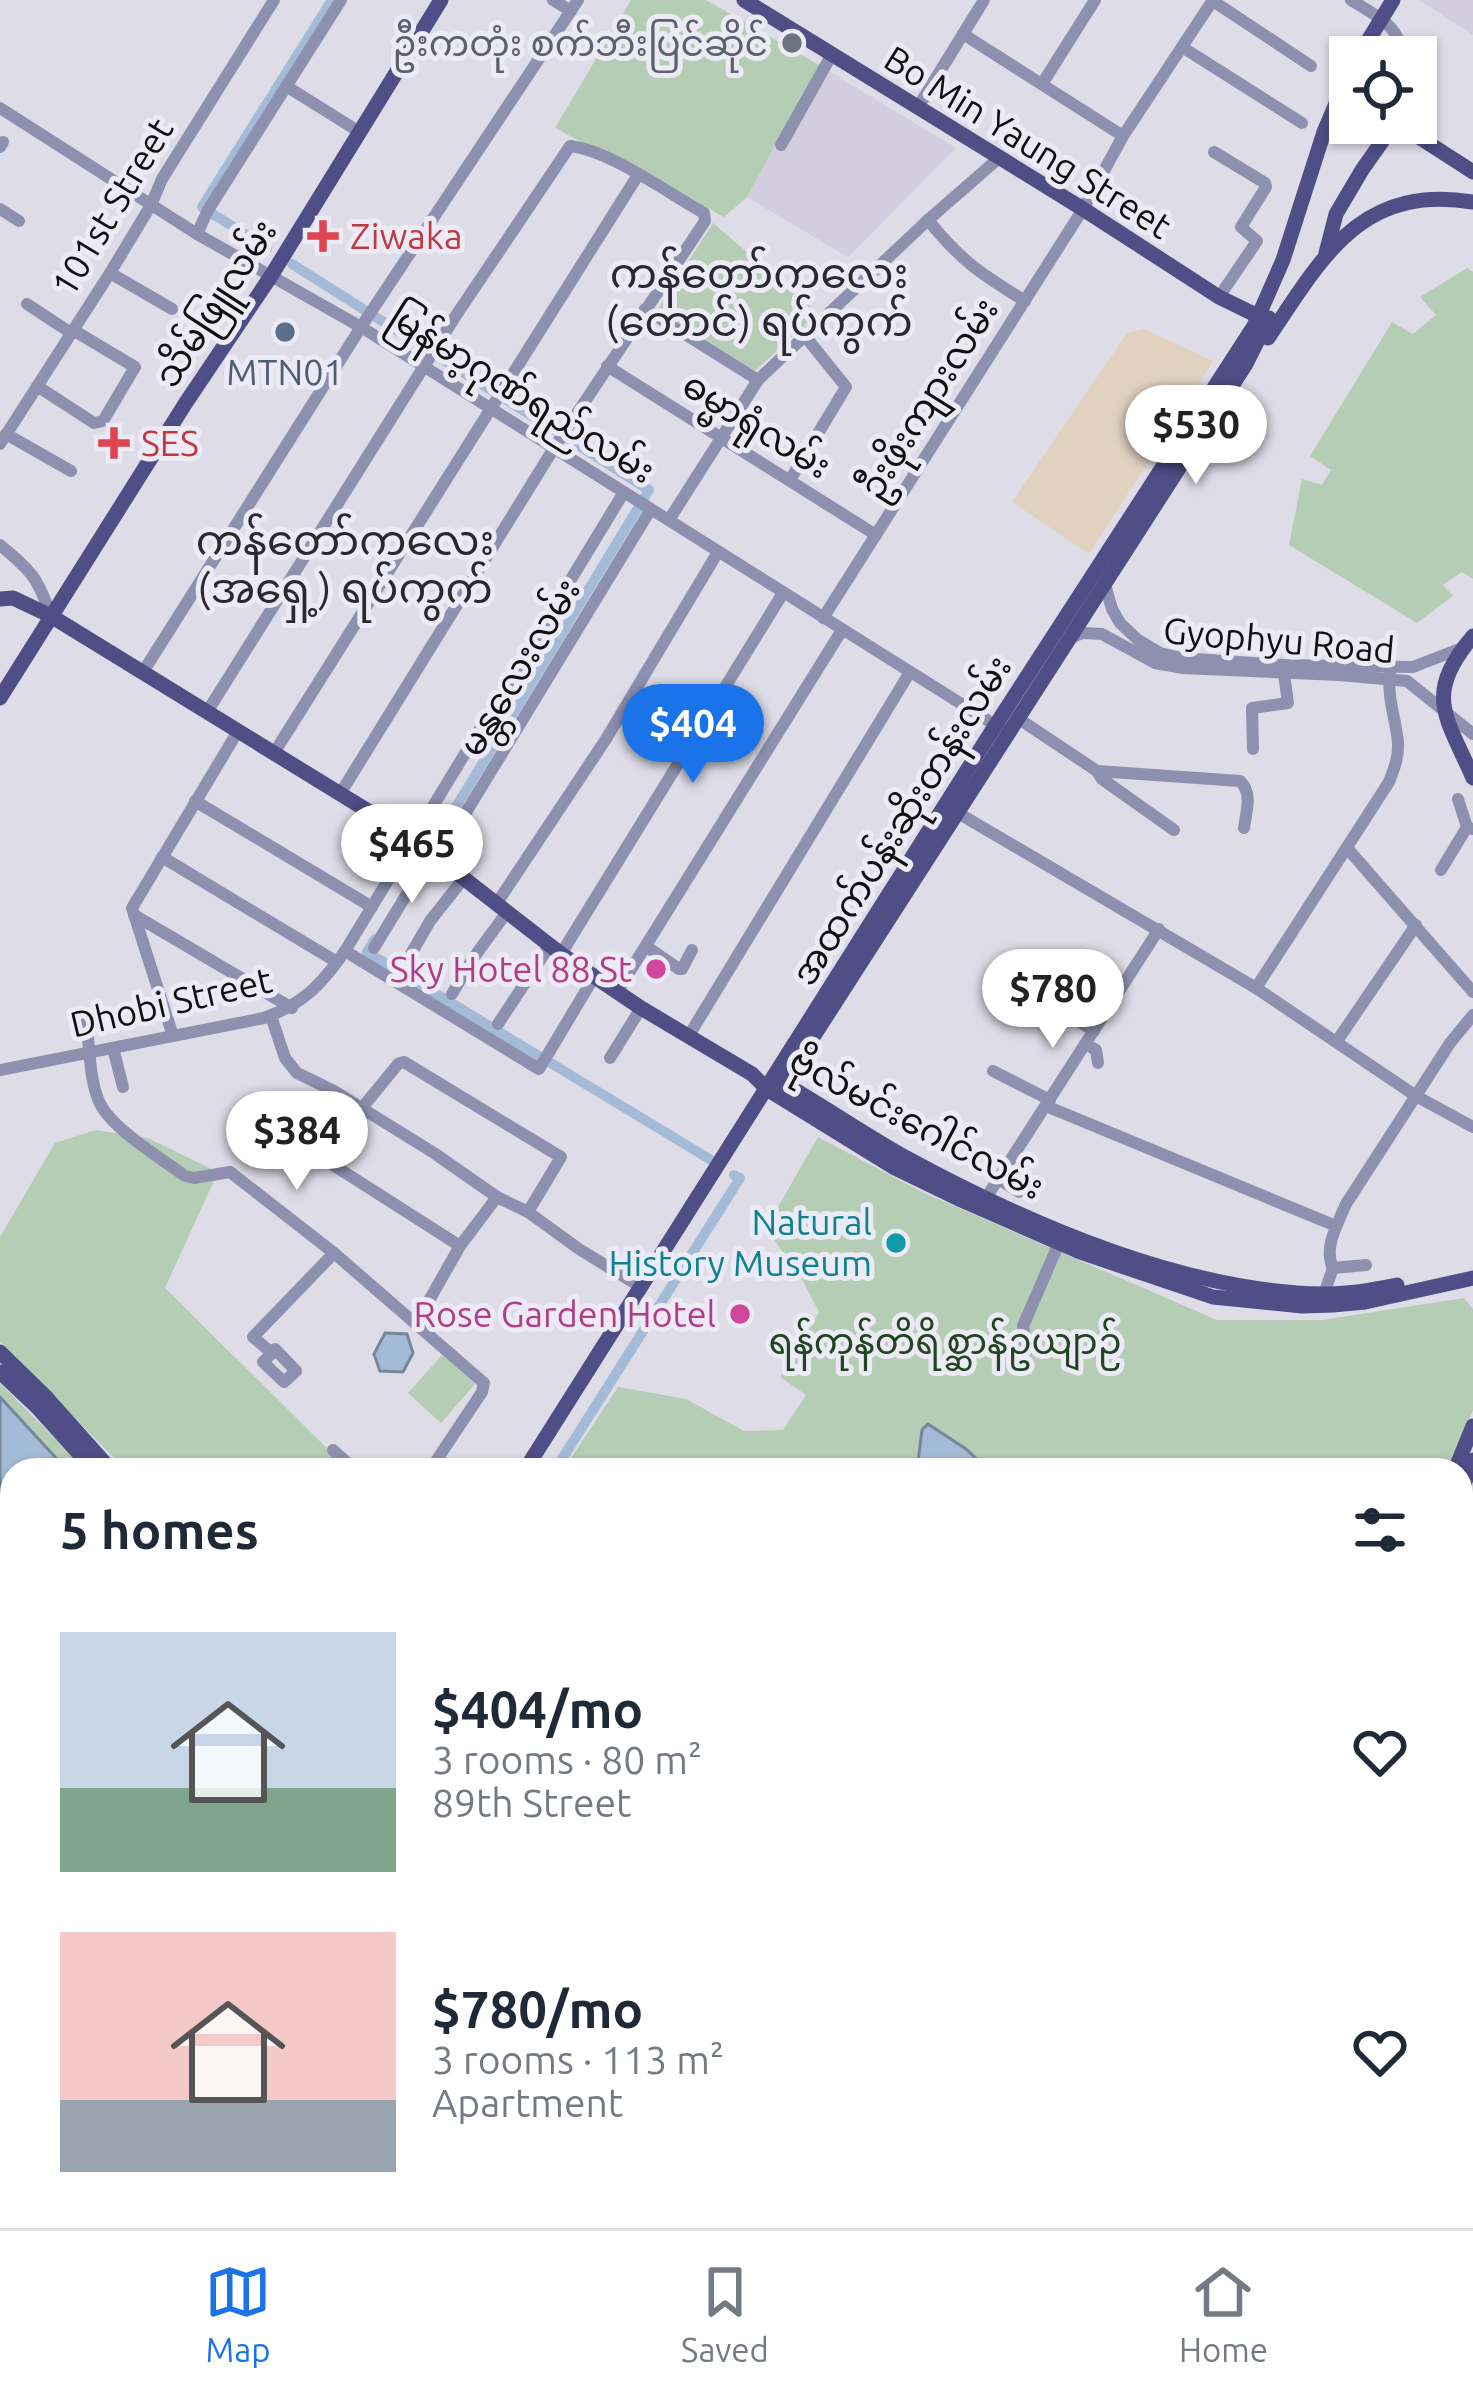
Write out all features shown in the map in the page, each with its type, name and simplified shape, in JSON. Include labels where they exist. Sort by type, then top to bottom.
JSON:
[{"type":"main road","name":"Bo Min Yaung Street","points":[[744,0],[770,7],[831,56],[1223,300],[1268,321]]},
{"type":"main road","points":[[1371,36],[1393,0]]},
{"type":"main road","name":"သိမ်ဖြူလမ်း","points":[[0,698],[271,276],[438,1]]},
{"type":"main road","name":"အထက်ပန်းဆိုးတန်းလမ်း","points":[[534,1458],[1246,364],[1268,321],[1329,120]]},
{"type":"main road","points":[[1325,256],[1336,214],[1381,144]]},
{"type":"main road","points":[[1429,144],[1473,172]]},
{"type":"main road","points":[[1268,321],[1325,256],[1371,216],[1400,202],[1473,202]]},
{"type":"main road","points":[[1336,214],[1371,216]]},
{"type":"main road","points":[[1223,300],[1242,326],[1244,342]]},
{"type":"main road","name":"အထက်ပန်းဆိုးတန်းလမ်း","points":[[911,873],[958,813],[1244,342],[1268,321]]},
{"type":"main road","points":[[0,598],[13,598],[51,616],[412,838],[594,977],[775,1086]]},
{"type":"main road","points":[[1468,642],[1451,666],[1442,706],[1473,778]]},
{"type":"main road","name":"ဗိုလ်မင်းဂေါင်လမ်း","points":[[775,1086],[824,1125],[895,1168],[1144,1263],[1328,1299]]},
{"type":"main road","name":"ဗိုလ်မင်းဂေါင်လမ်း","points":[[775,1086],[990,1204]]},
{"type":"main road","points":[[990,1204],[1059,1243],[1213,1297],[1302,1306],[1328,1299],[1365,1302],[1471,1279]]},
{"type":"main road","points":[[0,1352],[100,1458]]},
{"type":"main road","points":[[0,1372],[83,1458]]},
{"type":"main road","name":"အထက်ပန်းဆိုးတန်းလမ်း","points":[[543,1458],[560,1424]]},
{"type":"main road","points":[[1460,1458],[1473,1426]]},
{"type":"street","name":"101st Street","points":[[3,439],[110,273],[162,178],[274,0]]},
{"type":"street","points":[[196,234],[341,0]]},
{"type":"street","points":[[143,671],[382,296],[575,6],[553,0]]},
{"type":"street","points":[[918,107],[984,0]]},
{"type":"street","points":[[1042,84],[1095,0]]},
{"type":"street","points":[[1213,0],[1311,66]]},
{"type":"street","name":"ဦးဖိုးကျားလမ်း","points":[[823,618],[1213,0]]},
{"type":"street","points":[[1352,0],[1389,24],[1397,36]]},
{"type":"street","points":[[963,34],[1123,136]]},
{"type":"street","points":[[1182,46],[1302,123]]},
{"type":"street","points":[[782,145],[831,56]]},
{"type":"street","points":[[286,86],[358,131]]},
{"type":"street","name":"မြန်မာ့ဂုဏ်ရည်လမ်း","points":[[0,108],[196,234],[494,403],[554,448],[910,672],[1097,771],[1174,830]]},
{"type":"street","points":[[4,141],[18,120]]},
{"type":"street","points":[[207,712],[444,334],[570,146],[607,158],[704,213],[705,221],[554,448],[340,794]]},
{"type":"street","points":[[1214,152],[1265,185],[1241,227],[1257,241],[1223,300]]},
{"type":"street","points":[[669,520],[758,380],[999,158]]},
{"type":"street","points":[[274,753],[638,175]]},
{"type":"street","points":[[0,209],[19,221]]},
{"type":"street","points":[[928,220],[955,254],[1025,301]]},
{"type":"street","points":[[110,273],[172,309]]},
{"type":"street","points":[[28,304],[135,367],[103,421],[94,423],[37,386]]},
{"type":"street","points":[[644,308],[758,380]]},
{"type":"street","points":[[790,480],[846,387],[805,337]]},
{"type":"street","name":"ဓမ္မာရုံလမ်း","points":[[607,366],[876,535]]},
{"type":"street","points":[[3,439],[71,471]]},
{"type":"street","name":"မန္တလေးလမ်း","points":[[412,838],[624,492]]},
{"type":"street","name":"မန္တလေးလမ်း","points":[[374,948],[464,814],[651,509]]},
{"type":"street","points":[[0,545],[40,583],[51,616]]},
{"type":"street","points":[[452,994],[718,552]]},
{"type":"street","name":"Gyophyu Road","points":[[1104,581],[1120,622],[1160,653],[1390,672],[1442,706],[1473,734]]},
{"type":"street","points":[[498,1024],[555,950],[783,593]]},
{"type":"street","points":[[617,992],[842,630]]},
{"type":"street","name":"Gyophyu Road","points":[[1069,638],[1102,634],[1155,663],[1183,668],[1284,674],[1390,672],[1468,642]]},
{"type":"street","points":[[688,1036],[910,672]]},
{"type":"street","points":[[1256,988],[1389,782],[1399,745],[1387,687],[1390,672]]},
{"type":"street","points":[[1253,749],[1252,708],[1288,703],[1284,674]]},
{"type":"street","points":[[173,1036],[132,911],[238,731]]},
{"type":"street","points":[[1097,771],[1240,781],[1249,799],[1244,828]]},
{"type":"street","points":[[1442,870],[1470,828],[1458,799]]},
{"type":"street","points":[[195,801],[372,907]]},
{"type":"street","points":[[958,813],[1256,988],[1416,1096],[1473,1127]]},
{"type":"street","name":"Dhobi Street","points":[[0,1070],[292,1008],[341,957],[412,838]]},
{"type":"street","points":[[1347,848],[1473,992]]},
{"type":"street","points":[[162,857],[539,1069],[594,977]]},
{"type":"street","points":[[404,966],[430,921],[464,878]]},
{"type":"street","points":[[132,911],[292,1008]]},
{"type":"street","points":[[1337,1041],[1416,925]]},
{"type":"street","points":[[990,1204],[998,1180],[1159,929]]},
{"type":"street","points":[[647,947],[679,969],[692,950]]},
{"type":"street","points":[[1002,974],[1090,1038],[1098,1063]]},
{"type":"street","points":[[610,1058],[641,1008]]},
{"type":"street","points":[[1328,1299],[1333,1268],[1329,1259],[1346,1204],[1473,1015]]},
{"type":"street","points":[[271,1016],[285,1058],[297,1072],[362,1108],[645,1290]]},
{"type":"street","points":[[86,1023],[96,1095],[102,1108],[141,1144],[185,1176],[230,1172],[334,1252],[484,1383],[438,1458]]},
{"type":"street","points":[[113,1048],[122,1087]]},
{"type":"street","points":[[362,1108],[404,1062],[554,1152],[561,1157],[528,1212]]},
{"type":"street","points":[[993,1071],[1048,1103],[1336,1226]]},
{"type":"street","points":[[339,1094],[322,1135],[321,1147],[330,1163],[460,1246]]},
{"type":"street","points":[[998,1180],[1019,1192]]},
{"type":"street","points":[[427,1304],[460,1246],[497,1196]]},
{"type":"street","points":[[1027,1351],[1023,1326],[1059,1243]]},
{"type":"street","points":[[272,1353],[254,1337],[334,1252]]},
{"type":"street","points":[[1333,1268],[1366,1265]]},
{"type":"street","points":[[333,1450],[342,1458]]},
{"type":"shaded area","points":[[1419,0],[1473,0],[1473,35]]},
{"type":"shaded area","points":[[819,65],[956,148],[848,257],[747,197]]},
{"type":"shaded area","points":[[1144,329],[1213,361],[1089,554],[1012,502],[1127,333]]},
{"type":"green space","points":[[631,0],[706,0],[819,65],[747,197],[724,217],[555,128]]},
{"type":"green space","points":[[713,223],[818,313],[755,371],[658,309]]},
{"type":"green space","points":[[1467,268],[1473,272],[1473,579],[1462,572],[1443,585],[1453,596],[1417,623],[1289,545],[1302,479],[1322,485],[1331,470],[1310,456],[1392,322],[1413,334],[1436,315],[1420,297]]},
{"type":"green space","points":[[96,1130],[148,1138],[218,1172],[165,1288],[337,1458],[114,1458],[0,1342],[0,1237],[55,1143]]},
{"type":"green space","name":"ရန်ကုန်တိရိစ္ဆာန်ဥယျာဉ်","points":[[818,1137],[922,1192],[1217,1320],[1322,1320],[1464,1298],[1473,1309],[1473,1410],[1452,1458],[571,1458],[618,1387],[686,1399],[744,1431],[783,1430],[806,1395],[780,1377],[819,1312],[766,1228]]},
{"type":"green space","points":[[443,1354],[475,1384],[441,1423],[408,1393]]},
{"type":"green space","points":[[0,1383],[74,1458],[56,1458],[0,1397]]},
{"type":"water","points":[[385,1333],[407,1334],[413,1353],[403,1372],[380,1371],[374,1354]]},
{"type":"water","points":[[0,1397],[56,1458],[0,1458]]},
{"type":"water","points":[[928,1424],[975,1458],[918,1458],[922,1430]]},
{"type":"waterway","points":[[267,248],[202,207],[332,0]]},
{"type":"waterway","points":[[292,264],[649,490],[437,838]]},
{"type":"waterway","points":[[375,939],[367,952],[711,1160]]},
{"type":"waterway","points":[[563,1458],[740,1178],[734,1175]]},
{"type":"place","name":"ဦးကတုံး စက်ဘီးပြင်ဆိုင်","points":[[792,43]]},
{"type":"place","name":"Ziwaka","points":[[323,236]]},
{"type":"place","name":"MTN01","points":[[285,332]]},
{"type":"place","name":"SES","points":[[114,443]]},
{"type":"place","name":"Sky Hotel 88 St","points":[[656,969]]},
{"type":"place","name":"Natural History Museum","points":[[896,1243]]},
{"type":"place","name":"Rose Garden Hotel","points":[[740,1314]]},
{"type":"district","name":"ကန်တော်ကလေး (တောင်) ရပ်ကွက်","points":[[759,297]]},
{"type":"district","name":"ကန်တော်ကလေး (အရှေ့) ရပ်ကွက်","points":[[345,564]]}]
